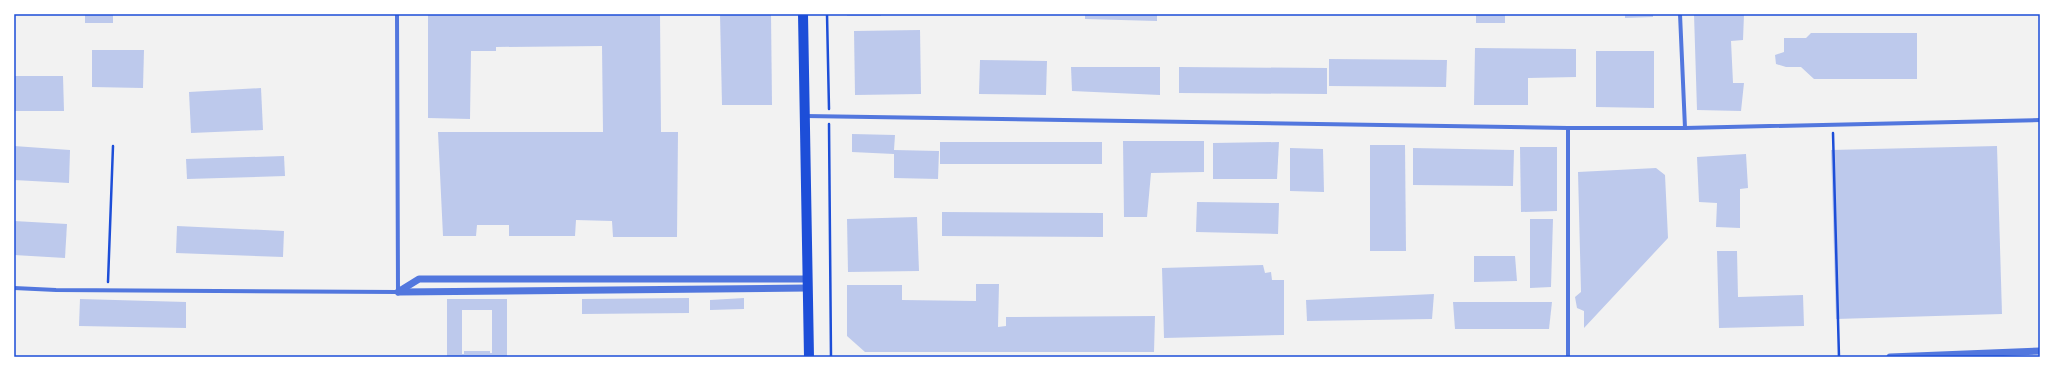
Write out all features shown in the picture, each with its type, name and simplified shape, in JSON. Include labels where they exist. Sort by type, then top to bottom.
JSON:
[{"type":"main road","points":[[803,14],[809,357]]},
{"type":"street","points":[[396,14],[398,292]]},
{"type":"street","points":[[1680,14],[1685,128]]},
{"type":"street","points":[[805,116],[829,115],[1568,128],[1685,128],[2040,120]]},
{"type":"street","points":[[1568,128],[1568,357]]},
{"type":"street","points":[[398,292],[419,279],[808,283]]},
{"type":"street","points":[[14,288],[108,291],[398,292],[808,283]]},
{"type":"street","points":[[1890,357],[2040,351]]},
{"type":"path","points":[[828,14],[829,351],[831,357]]},
{"type":"path","points":[[1833,125],[1839,357]]},
{"type":"path","points":[[108,291],[113,146]]},
{"type":"building","points":[[85,14],[113,14],[113,23],[85,23]]},
{"type":"building","points":[[428,14],[660,14],[661,132],[678,132],[677,237],[613,237],[612,221],[576,220],[575,236],[509,236],[509,225],[477,225],[476,236],[443,236],[438,132],[603,132],[602,46],[496,47],[496,51],[471,51],[470,119],[428,118]]},
{"type":"building","points":[[720,14],[771,14],[772,105],[722,105]]},
{"type":"building","points":[[847,14],[881,14],[881,16],[847,16]]},
{"type":"building","points":[[1085,14],[1157,14],[1157,21],[1085,19]]},
{"type":"building","points":[[1476,14],[1505,14],[1505,23],[1476,23]]},
{"type":"building","points":[[1625,14],[1653,14],[1653,17],[1625,18]]},
{"type":"building","points":[[1694,14],[1744,14],[1743,40],[1731,41],[1733,83],[1744,83],[1741,111],[1697,110]]},
{"type":"building","points":[[920,30],[921,94],[855,95],[854,31]]},
{"type":"building","points":[[1811,33],[1917,33],[1917,79],[1814,79],[1801,67],[1786,67],[1776,64],[1775,55],[1784,52],[1784,38],[1806,38]]},
{"type":"building","points":[[1475,48],[1576,49],[1576,77],[1528,78],[1528,105],[1474,105]]},
{"type":"building","points":[[92,50],[144,50],[143,88],[92,87]]},
{"type":"building","points":[[1596,51],[1654,51],[1654,108],[1596,107]]},
{"type":"building","points":[[1329,59],[1447,60],[1446,87],[1329,86]]},
{"type":"building","points":[[980,60],[1047,61],[1046,95],[979,94]]},
{"type":"building","points":[[1071,67],[1160,67],[1160,95],[1072,91]]},
{"type":"building","points":[[1179,67],[1327,68],[1327,94],[1179,93]]},
{"type":"building","points":[[14,76],[63,76],[64,111],[14,111]]},
{"type":"building","points":[[261,88],[263,130],[191,133],[189,92]]},
{"type":"building","points":[[852,134],[895,135],[894,150],[939,151],[938,179],[894,178],[894,154],[852,152]]},
{"type":"building","points":[[1123,141],[1204,141],[1204,172],[1151,173],[1147,217],[1124,217]]},
{"type":"building","points":[[940,142],[1102,142],[1102,164],[940,164]]},
{"type":"building","points":[[1279,142],[1277,179],[1213,179],[1213,143]]},
{"type":"building","points":[[1370,145],[1405,145],[1406,251],[1370,251]]},
{"type":"building","points":[[14,146],[70,150],[69,183],[14,180]]},
{"type":"building","points":[[1997,146],[2002,314],[1836,319],[1831,150]]},
{"type":"building","points":[[1520,147],[1557,147],[1557,211],[1521,212]]},
{"type":"building","points":[[1290,148],[1323,149],[1324,192],[1290,191]]},
{"type":"building","points":[[1413,148],[1514,150],[1513,186],[1413,185]]},
{"type":"building","points":[[1746,154],[1748,188],[1740,189],[1740,228],[1716,227],[1717,203],[1699,202],[1697,157]]},
{"type":"building","points":[[284,156],[285,176],[187,179],[186,159]]},
{"type":"building","points":[[1656,168],[1665,175],[1668,238],[1584,328],[1584,311],[1577,308],[1575,297],[1581,292],[1578,172]]},
{"type":"building","points":[[1197,202],[1279,203],[1278,234],[1196,232]]},
{"type":"building","points":[[942,212],[1103,213],[1103,237],[942,236]]},
{"type":"building","points":[[917,217],[919,271],[848,272],[847,219]]},
{"type":"building","points":[[1530,219],[1553,219],[1551,287],[1530,288]]},
{"type":"building","points":[[14,221],[67,224],[65,258],[14,255]]},
{"type":"building","points":[[177,226],[284,231],[283,257],[176,253]]},
{"type":"building","points":[[1717,251],[1737,251],[1738,297],[1803,295],[1804,326],[1719,328]]},
{"type":"building","points":[[1474,256],[1515,256],[1517,281],[1474,282]]},
{"type":"building","points":[[1263,265],[1265,273],[1271,272],[1272,280],[1284,280],[1284,335],[1164,338],[1162,268]]},
{"type":"building","points":[[976,284],[999,284],[998,327],[1006,326],[1006,317],[1155,316],[1154,352],[865,352],[847,336],[847,285],[902,285],[902,300],[976,301]]},
{"type":"building","points":[[1434,294],[1432,319],[1307,321],[1306,300]]},
{"type":"building","points":[[689,298],[689,313],[582,314],[582,299]]},
{"type":"building","points":[[744,298],[744,309],[710,310],[710,300]]},
{"type":"building","points":[[80,299],[186,302],[186,328],[79,326]]},
{"type":"building","points":[[447,299],[507,299],[507,357],[447,357]],"holes":[[[462,310],[492,310],[492,353],[490,353],[490,351],[464,351],[464,354],[462,354]]]},
{"type":"building","points":[[1453,302],[1552,302],[1549,329],[1455,329]]}]
